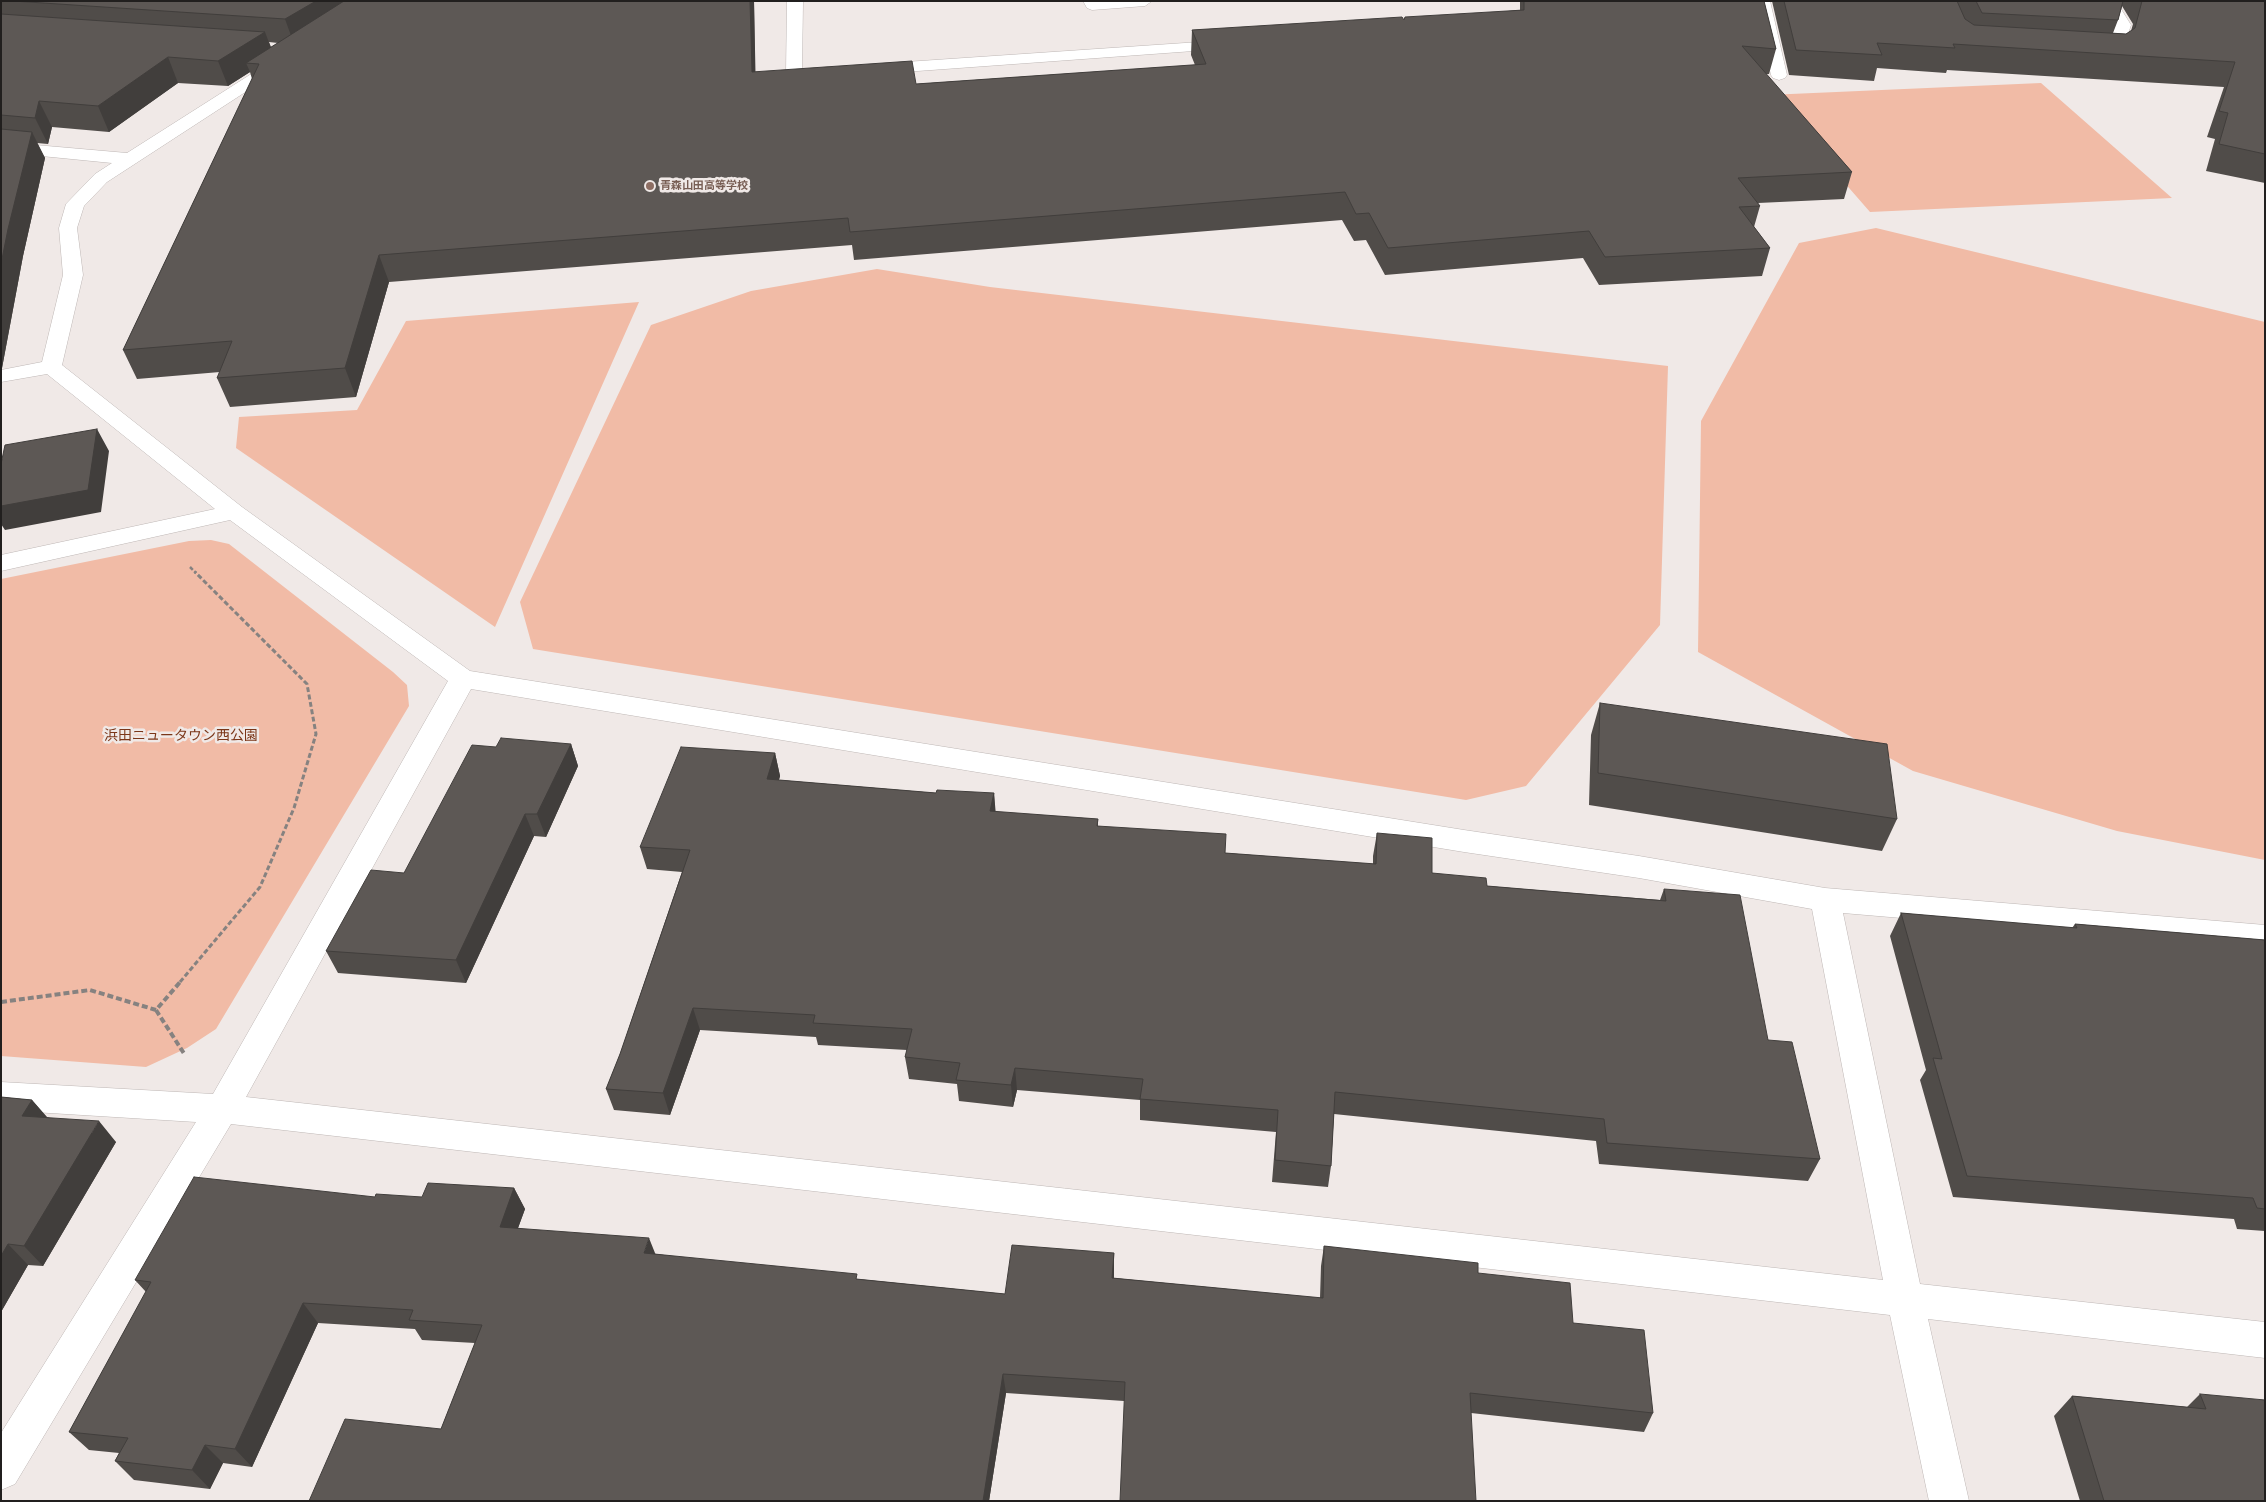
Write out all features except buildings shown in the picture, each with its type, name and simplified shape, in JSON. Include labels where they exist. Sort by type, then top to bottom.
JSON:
[{"type":"street","points":[[796,1],[794,74],[843,71]]},
{"type":"street","points":[[1090,1],[1092,5],[1146,1]]},
{"type":"street","points":[[1762,1],[1779,75]]},
{"type":"street","points":[[2085,50],[2115,52],[2123,25],[2108,1]]},
{"type":"street","points":[[863,69],[1249,44]]},
{"type":"street","points":[[51,367],[74,275],[68,228],[75,204],[101,178],[297,51],[268,49]]},
{"type":"street","points":[[1,147],[129,159]]},
{"type":"street","points":[[1,376],[51,367],[234,512],[463,679],[1464,841],[1638,867],[1825,900],[2265,937]]},
{"type":"street","points":[[1,563],[234,512]]},
{"type":"street","points":[[1,1470],[222,1110],[463,679]]},
{"type":"street","points":[[1825,900],[1905,1299],[1949,1501]]},
{"type":"street","points":[[1,1096],[222,1110],[2265,1340]]},
{"type":"path","points":[[1,1002],[90,990],[156,1010],[260,888],[294,808],[316,734],[307,684],[187,564]]},
{"type":"green space","points":[[2041,83],[2172,198],[1870,212],[1768,95]]},
{"type":"green space","points":[[1876,228],[2265,322],[2265,860],[2117,831],[1913,771],[1698,652],[1701,421],[1799,243]]},
{"type":"green space","points":[[877,269],[990,287],[1668,366],[1660,625],[1526,786],[1466,800],[533,649],[520,602],[651,325],[751,291]]},
{"type":"green space","points":[[639,302],[495,627],[236,448],[239,417],[357,410],[406,321]]},
{"type":"green space","name":"浜田ニュータウン西公園","points":[[211,540],[229,544],[393,672],[407,685],[409,706],[216,1029],[187,1048],[146,1067],[1,1056],[1,579],[189,541]]},
{"type":"place","name":"青森山田高等学校","points":[[650,186]]}]
